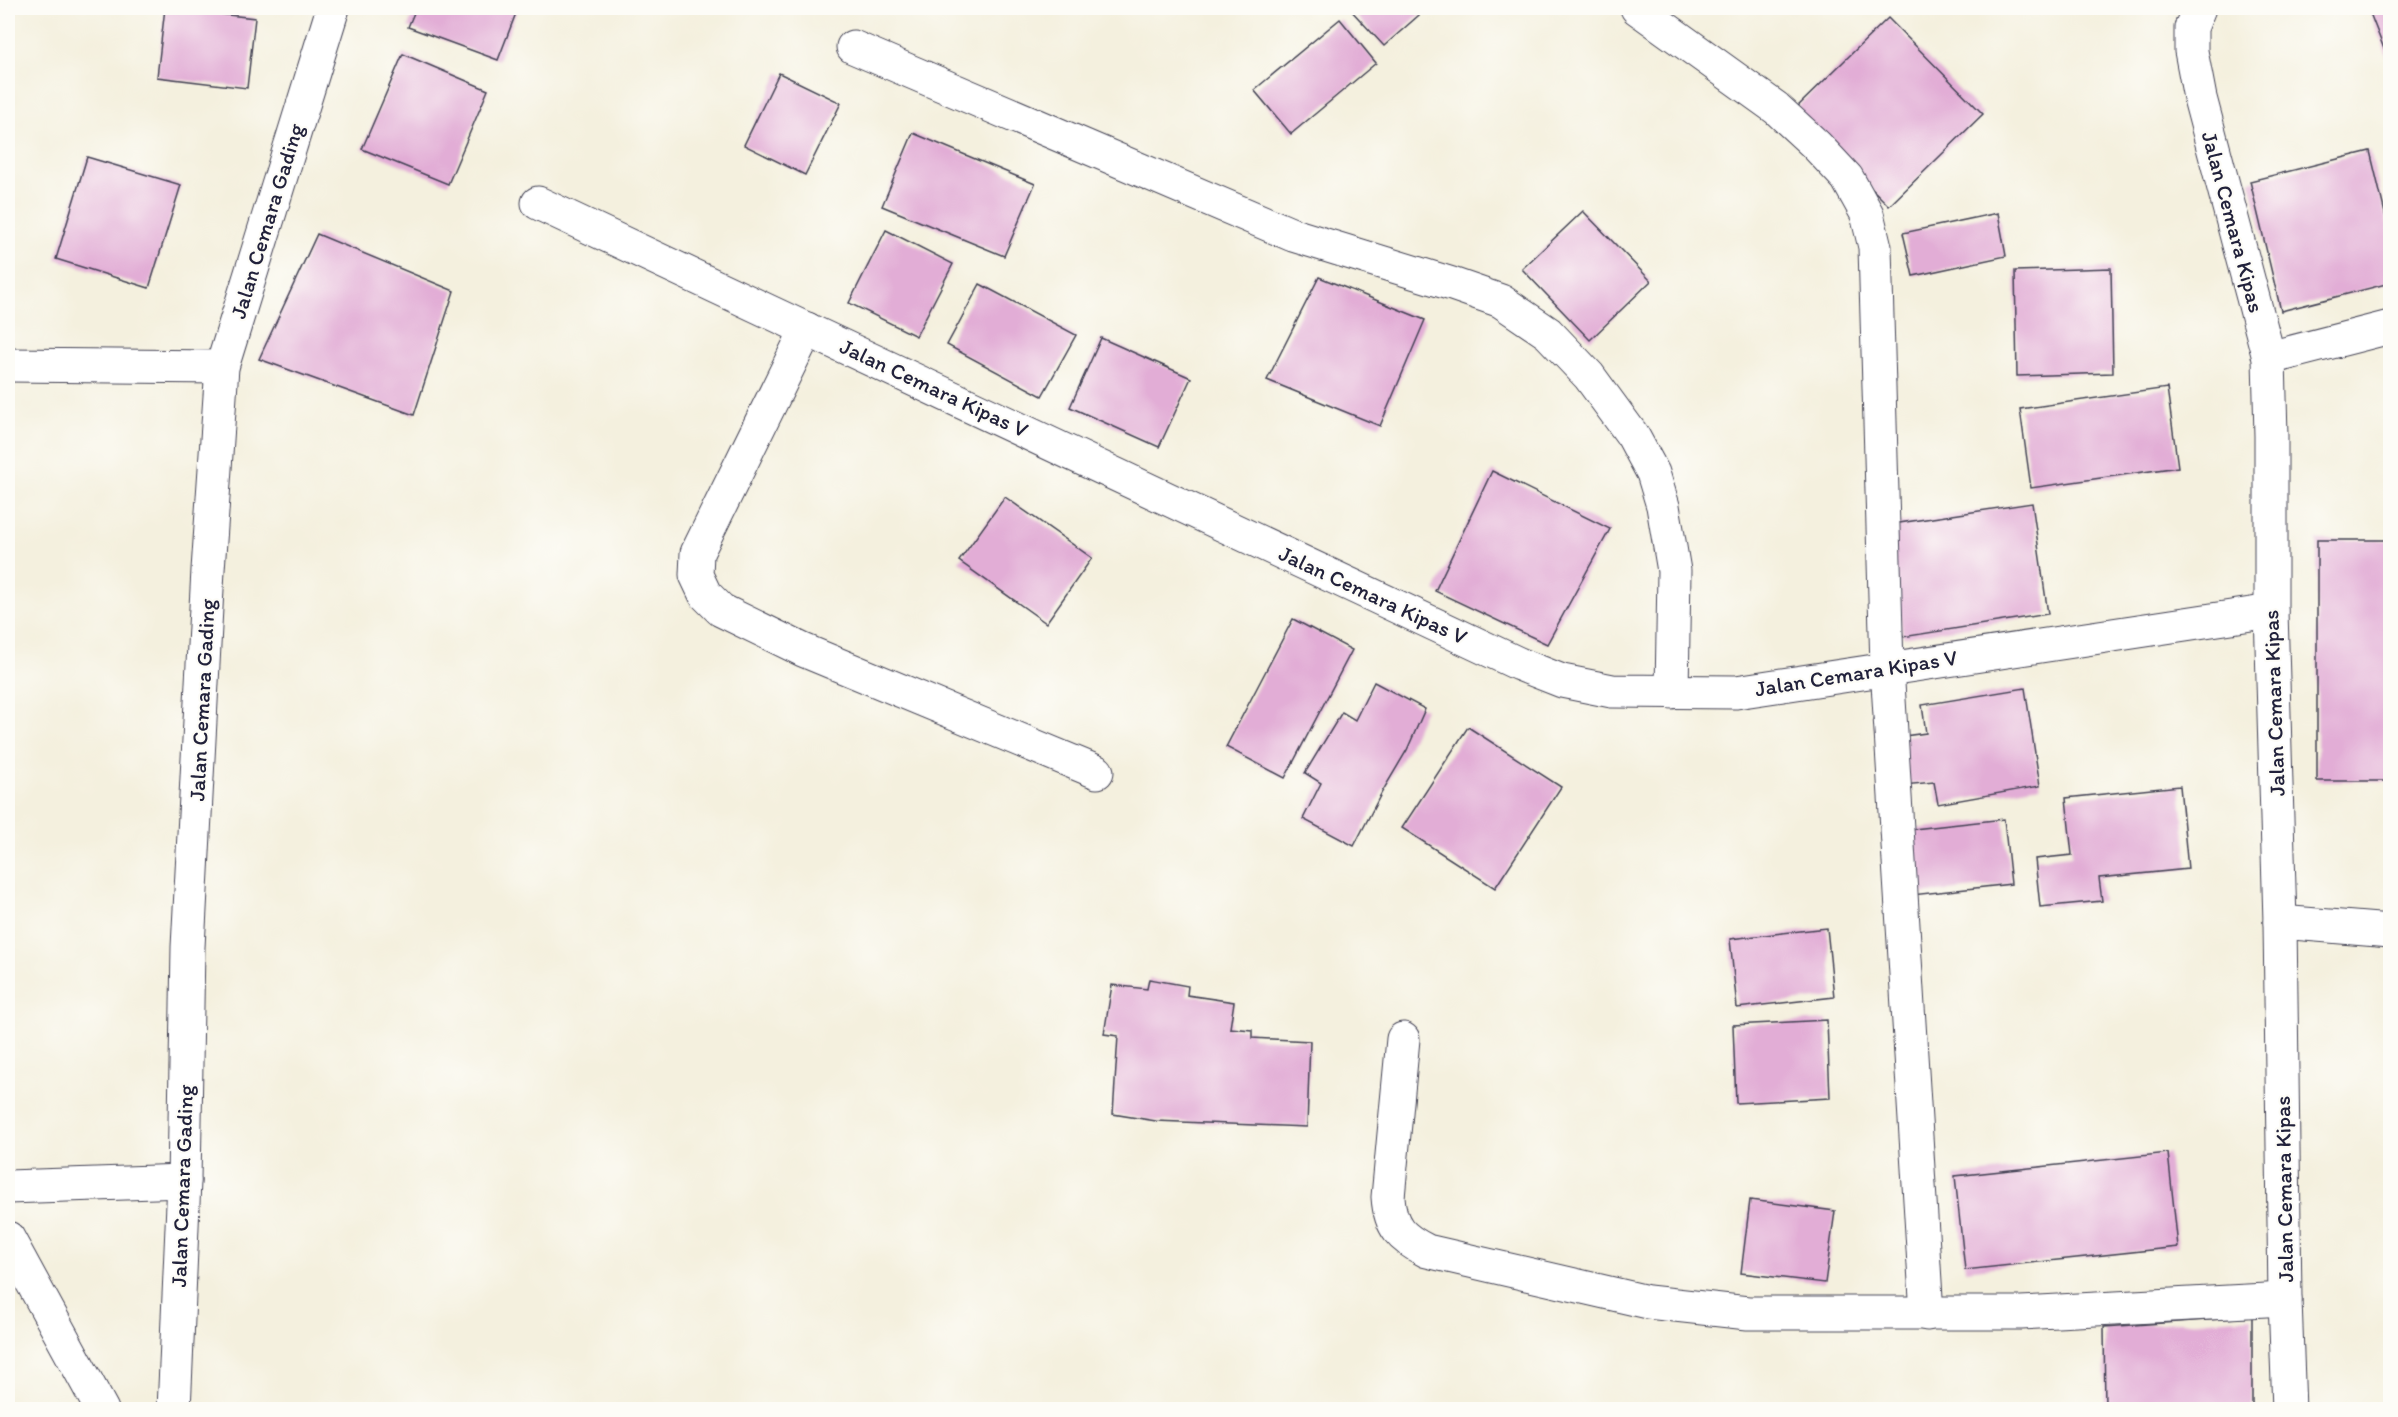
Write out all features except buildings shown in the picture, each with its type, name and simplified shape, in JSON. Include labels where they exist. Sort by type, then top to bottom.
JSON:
[{"type":"street","name":"Jalan Cemara Gading","points":[[174,1410],[183,1181],[188,947],[208,570],[222,367],[333,8]]},
{"type":"street","points":[[1637,8],[1776,108],[1847,178],[1867,213],[1875,247],[1887,668],[1927,1314]]},
{"type":"street","name":"Jalan Cemara Kipas","points":[[2199,8],[2191,28],[2191,51],[2200,98],[2269,358],[2271,611],[2280,922],[2285,1299],[2289,1410]]},
{"type":"street","points":[[853,46],[1293,235],[1452,284],[1501,302],[1548,333],[1589,376],[1633,436],[1653,473],[1664,506],[1674,571],[1672,692]]},
{"type":"street","name":"Jalan Cemara Kipas V","points":[[538,203],[1519,664],[1562,681],[1612,691],[1736,692],[2271,611]]},
{"type":"street","points":[[2269,358],[2391,327]]},
{"type":"street","points":[[807,329],[697,553],[696,575],[705,594],[721,610],[803,650],[1097,772]]},
{"type":"street","points":[[8,365],[222,367]]},
{"type":"street","points":[[2280,922],[2391,931]]},
{"type":"street","points":[[1403,1039],[1388,1197],[1389,1211],[1395,1227],[1407,1241],[1427,1251],[1648,1302],[1748,1313],[2021,1312],[2285,1299]]},
{"type":"street","points":[[8,1186],[183,1181]]},
{"type":"street","points":[[8,1238],[102,1410]]}]
